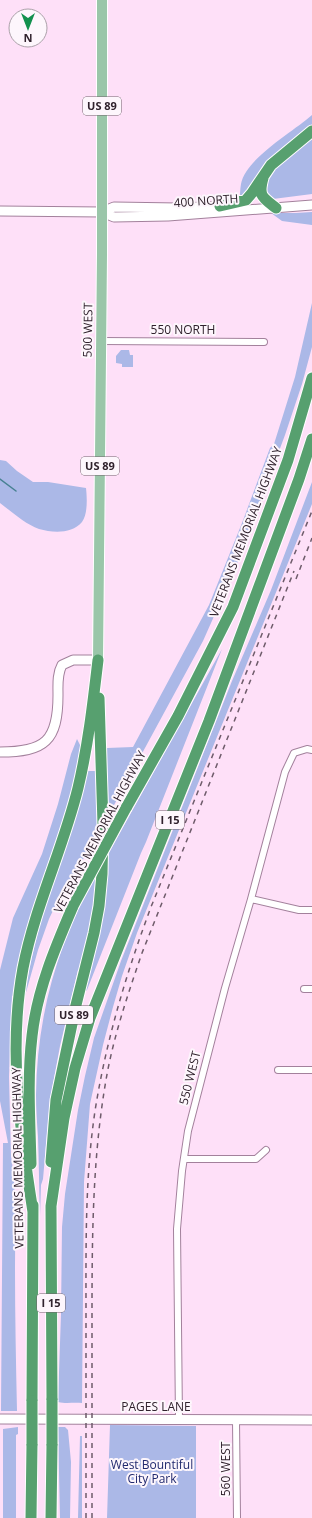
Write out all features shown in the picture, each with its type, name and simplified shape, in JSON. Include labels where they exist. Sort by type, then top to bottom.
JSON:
[{"type":"highway","points":[[220,206],[246,200],[265,173],[279,157],[312,131]]},
{"type":"highway","points":[[265,173],[261,187],[261,194],[273,205]]},
{"type":"highway","name":"VETERANS MEMORIAL HIGHWAY","points":[[31,1518],[33,1212],[29,1068],[32,1034],[42,989],[53,953],[73,906],[208,660],[233,607],[288,460],[312,378]]},
{"type":"highway","name":"I 15","points":[[51,1518],[51,1206],[64,1118],[75,1068],[90,1018],[209,721],[300,479],[312,439]]},
{"type":"highway","name":"US 89","points":[[51,1206],[51,1160],[56,1100],[76,1005],[94,933],[99,906],[102,874],[103,801],[98,660]]},
{"type":"highway","name":"US 89","points":[[33,1212],[20,1121],[16,1063],[16,1026],[19,999],[23,967],[37,914],[78,789],[90,728],[98,660]]},
{"type":"main road","name":"500 WEST","points":[[98,660],[102,212],[102,0]]},
{"type":"street","name":"400 NORTH","points":[[0,211],[102,212],[114,217],[161,216],[273,205],[312,198]]},
{"type":"street","name":"400 NORTH","points":[[102,212],[114,207],[178,208],[312,205]]},
{"type":"street","name":"550 NORTH","points":[[101,341],[264,342]]},
{"type":"street","points":[[0,752],[25,751],[44,743],[50,736],[57,723],[58,674],[62,665],[73,660],[98,660]]},
{"type":"street","name":"550 WEST","points":[[178,1420],[177,1229],[188,1131],[285,772],[294,753],[307,749],[312,750]]},
{"type":"street","points":[[251,898],[299,910],[312,910]]},
{"type":"street","points":[[304,989],[312,989]]},
{"type":"street","points":[[278,1070],[312,1070]]},
{"type":"street","points":[[184,1159],[256,1159],[266,1150]]},
{"type":"street","name":"PAGES LANE","points":[[0,1419],[312,1420]]},
{"type":"street","name":"560 WEST","points":[[236,1420],[237,1518]]},
{"type":"green space","points":[[312,115],[312,126],[240,200],[241,184],[245,174],[252,165],[271,146]]},
{"type":"green space","points":[[312,137],[312,194],[273,199],[266,194],[266,180],[275,167]]},
{"type":"green space","points":[[312,212],[312,225],[282,221],[271,213],[296,213]]},
{"type":"green space","points":[[312,303],[312,347],[302,384],[285,435],[235,569],[203,641],[107,818],[107,748],[133,747],[209,605],[270,448],[274,444],[295,377]]},
{"type":"green space","points":[[121,350],[129,350],[130,355],[133,355],[133,367],[122,367],[122,364],[116,363],[116,356]]},
{"type":"green space","points":[[0,460],[6,461],[33,482],[48,482],[86,488],[86,510],[82,522],[78,526],[68,531],[56,532],[34,527],[14,514],[0,503]]},
{"type":"green space","points":[[312,482],[312,504],[137,933],[113,1007],[90,1104],[84,1182],[82,1403],[58,1402],[62,1227],[65,1194],[78,1110],[94,1038],[121,961],[232,681],[271,590]]},
{"type":"green space","points":[[222,649],[87,990],[84,993],[107,856]]},
{"type":"green space","points":[[77,739],[81,747],[75,781],[31,920],[15,995],[12,996],[9,1077],[11,1156],[15,1212],[17,1411],[1,1411],[3,1143],[8,1143],[0,1101],[0,970],[13,918],[42,854],[58,804],[71,754]]},
{"type":"green space","points":[[87,771],[98,771],[98,835],[58,900],[49,919],[38,950],[23,1003],[28,973],[43,915]]},
{"type":"green space","points":[[97,873],[93,910],[80,971],[78,970],[60,1046],[50,1100],[43,1179],[41,1185],[40,1216],[36,1095],[40,1036],[45,1007],[61,952],[71,925]]},
{"type":"green space","name":"West Bountiful City Park","points":[[110,1425],[196,1426],[196,1518],[107,1518]]},
{"type":"green space","points":[[18,1427],[18,1434],[16,1435],[16,1518],[3,1518],[3,1429]]},
{"type":"green space","points":[[58,1427],[65,1427],[68,1430],[71,1462],[70,1518],[60,1518]]},
{"type":"green space","points":[[80,1436],[82,1436],[82,1518],[78,1518]]},
{"type":"waterway","points":[[0,479],[16,491]]},
{"type":"railway","points":[[86,1518],[86,1262],[89,1161],[95,1111],[105,1059],[125,983],[151,907],[312,511]]},
{"type":"railway","points":[[296,579],[312,538]]},
{"type":"railway","points":[[92,1518],[92,1293],[94,1196],[99,1132],[111,1054],[142,953],[294,571]]}]
